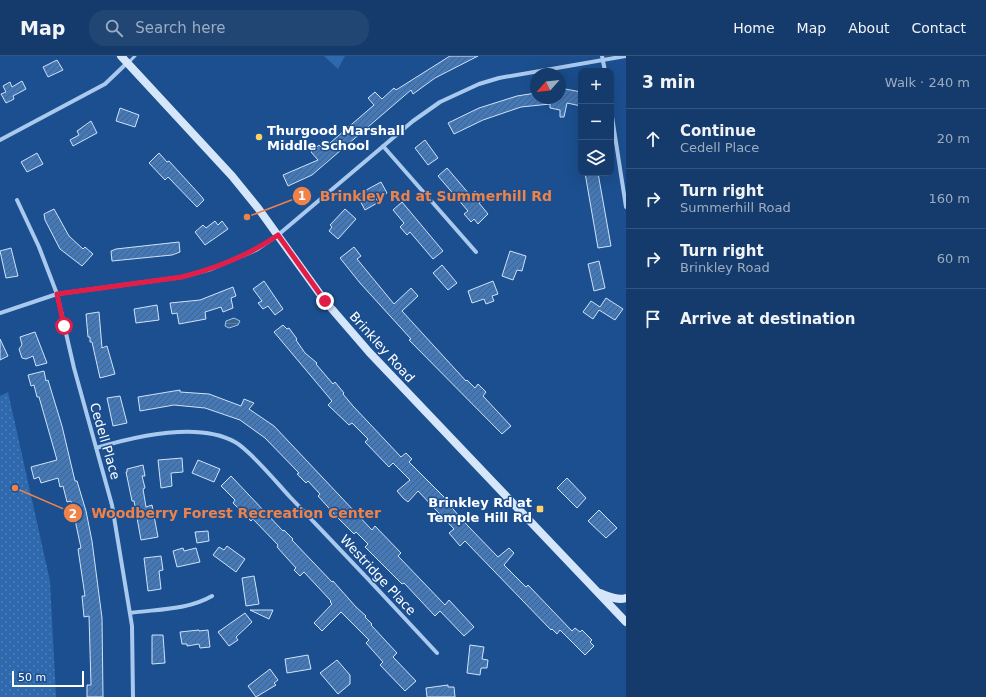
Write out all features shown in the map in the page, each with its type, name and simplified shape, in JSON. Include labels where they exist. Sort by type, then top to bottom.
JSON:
[{"type":"main road","name":"Brinkley Road","points":[[121,56],[220,161],[278,235],[325,301],[369,352],[626,622]]},
{"type":"main road","points":[[599,593],[622,600],[626,598]]},
{"type":"street","points":[[0,313],[57,294],[167,279],[202,272],[238,259],[278,235],[413,121],[440,102],[479,84],[516,74],[603,58],[626,56]]},
{"type":"street","points":[[603,58],[605,68]]},
{"type":"street","points":[[0,140],[105,84],[128,63]]},
{"type":"street","points":[[614,129],[626,206]]},
{"type":"street","points":[[383,146],[476,252]]},
{"type":"street","name":"Cedell Place","points":[[17,200],[39,247],[57,294],[118,532],[130,613],[133,655],[133,697]]},
{"type":"street","name":"Westridge Place","points":[[96,448],[149,435],[174,432],[211,434],[235,442],[304,512],[437,654]]},
{"type":"street","points":[[130,613],[186,606],[202,602],[212,596]]},
{"type":"lane","points":[[128,63],[135,56]]},
{"type":"shaded area","points":[[324,56],[345,56],[338,69]]},
{"type":"shaded area","points":[[234,318],[240,321],[238,325],[229,328],[225,326],[226,321]]},
{"type":"shaded area","points":[[8,392],[50,581],[56,697],[0,697],[0,396]]},
{"type":"building","points":[[450,56],[478,56],[435,78],[413,94],[411,90],[312,175],[288,186],[283,175],[318,160],[311,152],[319,145],[323,149],[374,105],[368,98],[375,92],[382,99],[394,88],[396,90]]},
{"type":"building","points":[[57,60],[63,70],[48,77],[43,67]]},
{"type":"building","points":[[22,81],[26,89],[13,96],[14,99],[6,103],[1,94],[6,92],[3,86],[10,82],[12,87]]},
{"type":"building","points":[[566,89],[578,91],[578,105],[567,103],[564,117],[560,117],[560,110],[550,108],[550,104],[566,104]]},
{"type":"building","points":[[530,94],[530,104],[550,104],[521,107],[483,120],[454,134],[448,123],[479,108],[517,96]]},
{"type":"building","points":[[120,108],[139,115],[135,127],[116,121]]},
{"type":"building","points":[[91,121],[97,133],[73,146],[70,140],[79,135],[77,131]]},
{"type":"building","points":[[425,140],[438,158],[428,165],[415,148]]},
{"type":"building","points":[[37,153],[43,164],[27,172],[21,162]]},
{"type":"building","points":[[159,153],[167,162],[169,161],[204,200],[197,207],[168,177],[165,180],[149,163]]},
{"type":"building","points":[[447,168],[470,195],[475,191],[483,200],[479,203],[488,214],[478,224],[474,219],[471,222],[464,214],[468,211],[438,176]]},
{"type":"building","points":[[586,176],[599,176],[611,246],[598,248]]},
{"type":"building","points":[[381,182],[387,193],[376,199],[379,202],[365,210],[357,195]]},
{"type":"building","points":[[402,202],[443,251],[433,259],[410,232],[407,235],[400,227],[404,223],[393,210]]},
{"type":"building","points":[[54,209],[69,236],[83,249],[85,247],[93,254],[82,266],[60,249],[45,220],[44,214]]},
{"type":"building","points":[[345,209],[356,219],[338,239],[329,231],[332,227],[330,225]]},
{"type":"building","points":[[215,221],[218,225],[222,221],[228,229],[205,245],[195,232],[203,225],[206,228]]},
{"type":"building","points":[[179,242],[180,252],[172,255],[112,261],[111,251],[116,249]]},
{"type":"building","points":[[354,247],[361,256],[357,259],[394,304],[411,288],[418,296],[402,311],[466,381],[467,380],[475,388],[478,384],[486,392],[483,396],[511,426],[502,434],[409,340],[411,339],[360,283],[340,258]]},
{"type":"building","points":[[11,248],[18,276],[6,278],[0,251]]},
{"type":"building","points":[[510,251],[526,256],[522,271],[517,270],[513,280],[502,276]]},
{"type":"building","points":[[599,261],[605,288],[594,291],[588,264]]},
{"type":"building","points":[[442,265],[457,283],[448,290],[433,273]]},
{"type":"building","points":[[264,281],[283,309],[275,315],[268,306],[263,309],[258,303],[262,301],[253,289]]},
{"type":"building","points":[[493,281],[498,294],[492,296],[494,301],[486,304],[484,299],[472,303],[468,291]]},
{"type":"building","points":[[233,287],[236,296],[231,298],[233,308],[223,312],[221,307],[205,312],[206,319],[179,324],[177,313],[172,314],[170,303],[200,300]]},
{"type":"building","points":[[606,298],[623,309],[615,320],[599,310],[593,319],[583,312],[591,301],[600,307]]},
{"type":"building","points":[[157,305],[159,320],[136,323],[134,309]]},
{"type":"building","points":[[99,312],[102,348],[107,346],[115,374],[100,378],[92,342],[90,342],[90,337],[88,337],[86,314]]},
{"type":"building","points":[[283,325],[287,329],[289,328],[305,353],[317,363],[316,364],[333,384],[335,382],[353,406],[401,457],[406,453],[412,459],[409,462],[446,499],[445,500],[468,526],[498,557],[509,548],[514,553],[504,565],[526,587],[528,585],[572,631],[575,628],[580,632],[582,630],[592,640],[590,642],[594,646],[585,655],[560,630],[557,634],[552,629],[551,630],[465,541],[460,546],[449,533],[454,529],[418,491],[408,502],[403,498],[397,491],[410,480],[393,463],[389,467],[365,442],[368,439],[352,423],[349,425],[328,405],[332,401],[274,332]]},
{"type":"building","points":[[35,332],[47,363],[36,366],[33,356],[26,359],[22,358],[19,349],[22,345],[20,337]]},
{"type":"building","points":[[0,339],[8,356],[0,360]]},
{"type":"building","points":[[44,371],[46,381],[48,380],[62,426],[75,481],[77,481],[86,511],[92,541],[102,618],[103,697],[87,697],[87,685],[91,685],[89,616],[84,617],[82,596],[85,596],[78,549],[81,548],[71,501],[67,502],[63,486],[60,487],[58,478],[41,483],[39,477],[34,479],[31,467],[57,460],[39,397],[37,397],[34,385],[31,386],[28,375]]},
{"type":"building","points":[[180,390],[180,392],[209,394],[241,406],[244,399],[254,403],[249,409],[274,426],[372,530],[375,526],[401,553],[398,556],[445,605],[449,600],[474,627],[464,636],[440,611],[435,616],[404,583],[402,584],[365,547],[368,544],[356,532],[354,534],[336,516],[318,496],[320,494],[308,481],[306,483],[297,474],[299,473],[265,438],[240,420],[205,408],[174,405],[140,411],[138,397]]},
{"type":"building","points":[[120,396],[127,423],[113,426],[107,398]]},
{"type":"building","points":[[182,458],[183,472],[171,473],[172,486],[161,488],[158,460]]},
{"type":"building","points":[[198,460],[220,469],[214,482],[192,473]]},
{"type":"building","points":[[143,465],[145,476],[142,476],[145,488],[143,489],[146,507],[152,505],[158,537],[141,540],[134,501],[132,501],[126,472],[127,469]]},
{"type":"building","points":[[231,476],[366,616],[365,617],[372,624],[371,625],[397,653],[393,657],[416,681],[405,691],[380,665],[383,662],[366,643],[369,640],[341,612],[322,631],[314,623],[332,604],[330,602],[331,601],[304,572],[300,576],[294,570],[296,568],[277,547],[278,545],[253,519],[251,521],[233,503],[235,500],[221,486]]},
{"type":"building","points":[[567,478],[586,498],[577,508],[557,488]]},
{"type":"building","points":[[599,510],[617,528],[606,538],[588,521]]},
{"type":"building","points":[[208,531],[209,541],[197,543],[195,532]]},
{"type":"building","points":[[227,546],[245,559],[236,572],[213,555],[219,547],[224,550]]},
{"type":"building","points":[[183,548],[184,551],[196,548],[200,562],[177,567],[173,551]]},
{"type":"building","points":[[161,556],[163,570],[159,571],[161,589],[148,591],[144,558]]},
{"type":"building","points":[[254,576],[259,604],[246,606],[242,578]]},
{"type":"building","points":[[250,610],[273,610],[269,619]]},
{"type":"building","points":[[245,613],[252,622],[236,637],[238,640],[229,646],[218,632]]},
{"type":"building","points":[[208,630],[210,647],[200,648],[199,644],[187,646],[187,644],[182,644],[180,632]]},
{"type":"building","points":[[152,635],[163,635],[165,663],[152,664]]},
{"type":"building","points":[[470,645],[484,647],[482,659],[488,660],[487,668],[481,668],[480,675],[467,673]]},
{"type":"building","points":[[308,655],[311,669],[287,673],[285,659]]},
{"type":"building","points":[[337,660],[350,675],[350,684],[338,694],[320,673]]},
{"type":"building","points":[[270,669],[278,680],[274,683],[276,685],[256,697],[248,686]]},
{"type":"building","points":[[448,685],[448,687],[454,687],[455,697],[427,697],[426,688]]},
{"type":"place","name":"Thurgood Marshall Middle School","points":[[259,137]]},
{"type":"place","name":"Brinkley Rd at Summerhill Rd","points":[[247,217]]},
{"type":"place","name":"Woodberry Forest Recreation Center","points":[[15,488]]},
{"type":"place","name":"Brinkley Rd at Temple Hill Rd","points":[[540,509]]},
{"type":"route","points":[[64,326],[57,294],[182,277],[202,272],[238,259],[256,250],[278,235],[325,301]]}]
